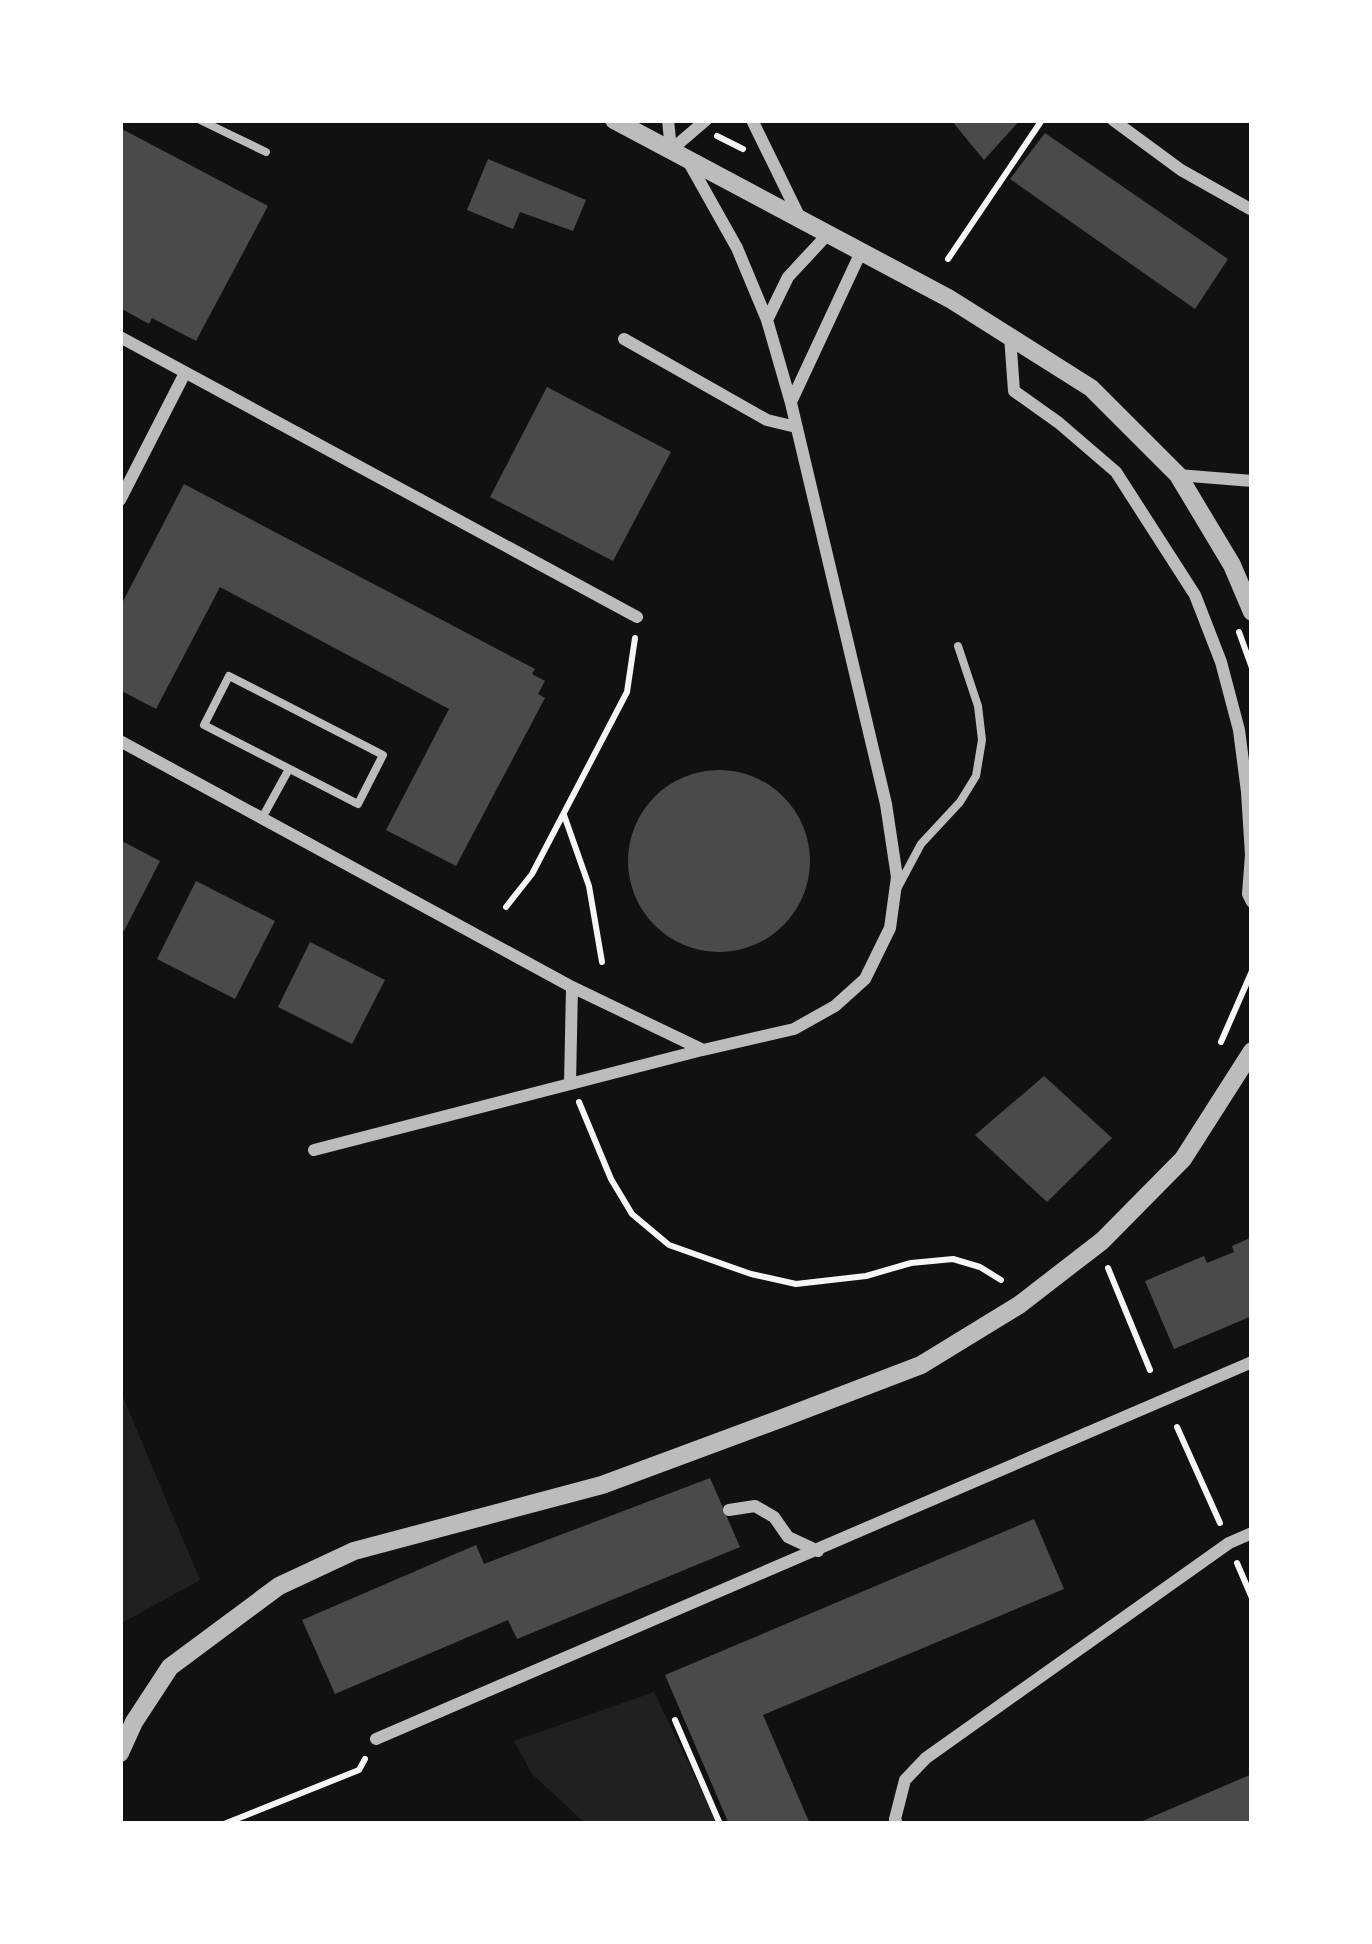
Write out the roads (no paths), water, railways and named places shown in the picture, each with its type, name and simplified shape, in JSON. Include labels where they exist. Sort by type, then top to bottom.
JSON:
[{"type":"street","points":[[614,120],[950,299],[1091,388],[1178,475],[1232,565],[1252,612]]},
{"type":"street","points":[[314,1150],[794,1030],[836,1006],[865,980],[890,928],[898,877],[886,804],[791,403],[767,320],[737,248],[678,154],[668,120]]},
{"type":"street","points":[[752,120],[801,219]]},
{"type":"street","points":[[1113,120],[1181,170],[1252,210]]},
{"type":"street","points":[[678,154],[707,126]]},
{"type":"street","points":[[767,320],[788,277],[828,234]]},
{"type":"street","points":[[791,403],[861,252]]},
{"type":"street","points":[[1010,335],[1014,391],[1116,472],[1196,595],[1239,730],[1252,902]]},
{"type":"street","points":[[120,337],[637,616]]},
{"type":"street","points":[[624,339],[766,420],[796,427]]},
{"type":"street","points":[[120,500],[185,373]]},
{"type":"street","points":[[1178,475],[1252,482]]},
{"type":"street","points":[[120,741],[572,987],[703,1050]]},
{"type":"street","points":[[570,1084],[572,987]]},
{"type":"street","points":[[120,1753],[170,1667],[279,1586],[354,1551],[602,1485],[780,1419],[921,1365],[1019,1305],[1102,1240],[1183,1160],[1252,1051]]},
{"type":"street","points":[[376,1739],[1252,1362]]},
{"type":"street","points":[[728,1510],[754,1506],[774,1517],[788,1537],[818,1551]]},
{"type":"street","points":[[897,1824],[904,1780],[926,1757],[1229,1543],[1252,1533]]},
{"type":"lane","points":[[200,120],[266,152]]},
{"type":"lane","points":[[895,894],[921,844],[960,802],[976,776],[982,740],[978,706],[958,646]]},
{"type":"lane","points":[[229,676],[383,755],[358,804],[289,769],[204,725],[229,676]]},
{"type":"lane","points":[[262,818],[289,769]]}]
